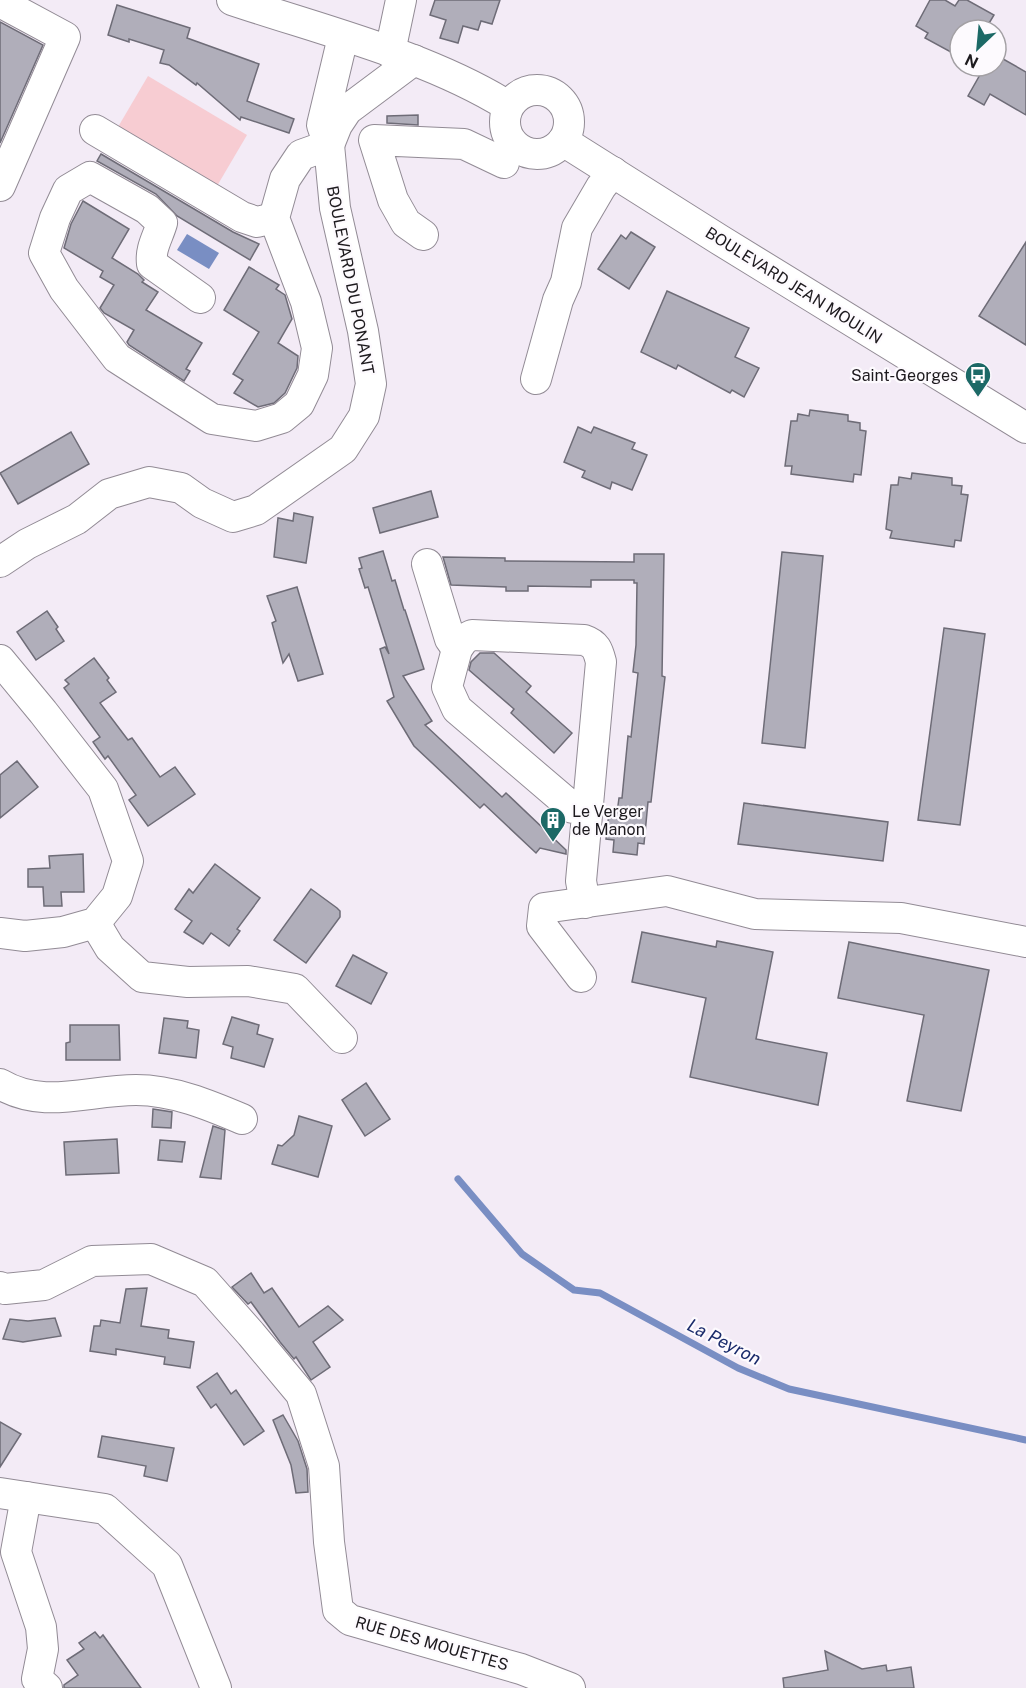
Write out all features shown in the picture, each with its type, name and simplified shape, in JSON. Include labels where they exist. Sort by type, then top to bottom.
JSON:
[{"type":"street","points":[[232,0],[402,56],[487,93],[508,106]]},
{"type":"street","points":[[200,298],[152,264],[150,251],[158,237],[162,223],[147,209],[90,177],[68,190],[55,218],[44,253],[64,289],[117,358],[212,419],[256,426],[282,418],[299,404],[313,375],[316,348],[306,302],[274,218],[285,179],[301,155],[329,145],[337,125],[347,110],[362,98],[402,56],[401,0]]},
{"type":"street","points":[[0,2],[65,37],[0,186]]},
{"type":"street","name":"BOULEVARD DU PONANT","points":[[0,562],[27,544],[77,519],[109,494],[149,482],[181,488],[202,503],[233,517],[256,510],[343,449],[364,416],[370,384],[363,332],[336,208],[329,145],[322,125],[344,37]]},
{"type":"street","points":[[330,88],[362,98]]},
{"type":"street","points":[[537,89],[554,94],[566,107],[569,124],[563,141],[546,153],[524,152],[505,162],[508,137],[505,116],[508,106],[520,93],[537,89]]},
{"type":"street","points":[[95,130],[242,217],[257,222],[274,218]]},
{"type":"street","points":[[423,235],[406,223],[393,200],[374,140],[464,144],[505,162]]},
{"type":"street","name":"BOULEVARD JEAN MOULIN","points":[[563,141],[1026,428]]},
{"type":"street","points":[[536,379],[558,300],[566,282],[577,228],[601,187],[613,172]]},
{"type":"street","points":[[427,564],[450,639],[457,649]]},
{"type":"street","points":[[585,903],[580,881],[587,810],[601,662],[594,643],[584,640],[472,635],[464,639],[457,649],[447,687],[457,709],[573,808],[587,810]]},
{"type":"street","points":[[0,660],[44,711],[103,789],[128,861],[117,896],[96,922],[63,932],[25,936],[0,933]]},
{"type":"street","points":[[581,977],[542,926],[544,909],[667,891],[755,914],[901,918],[1026,942]]},
{"type":"street","points":[[96,922],[110,948],[142,977],[188,982],[248,981],[295,989],[342,1038]]},
{"type":"street","points":[[0,1084],[15,1092],[33,1097],[53,1098],[138,1090],[195,1099],[242,1119]]},
{"type":"street","name":"RUE DES MOUETTES","points":[[0,1287],[5,1289],[44,1285],[92,1261],[151,1259],[205,1282],[301,1394],[324,1466],[329,1542],[338,1610],[350,1620],[521,1669],[570,1688]]},
{"type":"street","points":[[47,1688],[37,1679],[43,1649],[41,1627],[16,1552],[13,1495],[105,1509],[167,1566],[216,1688]]},
{"type":"shaded area","points":[[148,76],[247,135],[217,186],[118,127]]},
{"type":"water","points":[[187,234],[219,253],[209,269],[177,250]]},
{"type":"building","points":[[435,0],[500,0],[492,24],[481,21],[478,30],[463,26],[458,43],[440,38],[446,20],[430,15]]},
{"type":"building","points":[[930,0],[945,0],[955,6],[959,0],[967,0],[994,15],[992,18],[948,18],[948,50],[925,38],[928,33],[916,26]]},
{"type":"building","points":[[117,5],[190,28],[187,38],[259,64],[247,101],[294,119],[289,133],[241,117],[240,120],[197,83],[196,85],[169,65],[160,63],[164,50],[108,35]]},
{"type":"building","points":[[0,22],[43,45],[0,143]]},
{"type":"building","points":[[1008,62],[1026,72],[1026,115],[990,94],[984,105],[968,96],[978,78],[1008,78]]},
{"type":"building","points":[[418,115],[418,125],[387,123],[387,116]]},
{"type":"building","points":[[101,154],[233,232],[259,244],[250,260],[177,216],[156,194],[97,161]]},
{"type":"building","points":[[83,201],[129,229],[112,258],[138,274],[144,280],[142,282],[158,292],[146,310],[202,343],[186,369],[190,371],[184,381],[129,345],[127,342],[134,330],[104,313],[100,308],[114,285],[100,277],[103,271],[64,248],[71,224]]},
{"type":"building","points":[[631,232],[655,247],[629,289],[598,269],[621,235],[626,239]]},
{"type":"building","points":[[1026,242],[1026,345],[979,316]]},
{"type":"building","points":[[249,267],[279,285],[276,289],[285,295],[292,319],[278,343],[298,356],[297,368],[285,393],[274,403],[258,407],[234,393],[243,380],[233,374],[259,332],[224,310]]},
{"type":"building","points":[[667,291],[749,328],[735,357],[759,368],[744,397],[732,390],[730,393],[678,365],[676,369],[641,352]]},
{"type":"building","points":[[810,410],[848,415],[848,421],[860,423],[860,430],[866,431],[861,475],[854,474],[853,482],[791,474],[792,466],[785,466],[791,421],[797,421],[798,414],[809,416]]},
{"type":"building","points":[[578,427],[591,433],[594,427],[635,443],[632,449],[647,455],[632,490],[612,482],[610,489],[582,477],[585,471],[564,462]]},
{"type":"building","points":[[71,432],[89,464],[18,504],[0,473]]},
{"type":"building","points":[[912,473],[952,478],[952,485],[962,486],[961,494],[968,495],[961,541],[955,540],[954,547],[890,538],[892,531],[886,529],[891,485],[898,485],[899,477],[911,479]]},
{"type":"building","points":[[431,491],[438,517],[380,533],[373,508]]},
{"type":"building","points":[[294,513],[313,517],[306,563],[274,557],[278,518],[293,521]]},
{"type":"building","points":[[383,551],[392,581],[395,580],[424,669],[403,676],[432,721],[425,725],[502,797],[506,793],[566,850],[566,854],[540,848],[536,853],[484,804],[480,808],[414,746],[387,701],[394,697],[380,649],[385,647],[389,654],[368,587],[365,588],[359,569],[362,568],[359,558]]},
{"type":"building","points":[[782,552],[823,556],[805,748],[762,743]]},
{"type":"building","points":[[634,554],[664,554],[662,676],[665,677],[651,802],[648,802],[644,844],[638,843],[637,855],[613,852],[614,840],[606,839],[609,812],[617,813],[619,798],[622,798],[628,736],[631,737],[638,673],[633,672],[637,583],[634,583],[634,580],[591,580],[591,587],[528,586],[528,591],[506,591],[506,587],[451,585],[443,557],[505,558],[505,561],[634,562]]},
{"type":"building","points":[[297,587],[323,674],[298,681],[289,654],[283,663],[272,623],[276,621],[267,596]]},
{"type":"building","points":[[47,611],[64,641],[36,660],[17,632]]},
{"type":"building","points":[[944,628],[985,634],[960,825],[918,820]]},
{"type":"building","points":[[480,653],[494,653],[531,686],[526,692],[572,733],[554,753],[511,713],[514,709],[469,670],[471,662]]},
{"type":"building","points":[[94,658],[116,692],[100,703],[128,740],[132,738],[160,777],[175,767],[195,794],[148,826],[129,800],[136,795],[108,756],[105,759],[93,742],[100,737],[64,688],[69,684],[65,680]]},
{"type":"building","points":[[17,761],[38,787],[0,818],[0,775]]},
{"type":"building","points":[[744,803],[888,822],[883,861],[738,844]]},
{"type":"building","points":[[83,854],[84,892],[61,892],[62,906],[44,906],[43,887],[28,887],[28,869],[50,868],[49,856]]},
{"type":"building","points":[[215,864],[260,898],[237,929],[240,931],[229,946],[211,933],[203,944],[184,932],[192,921],[175,909],[189,889],[193,893]]},
{"type":"building","points":[[311,889],[337,908],[340,911],[340,917],[306,963],[274,940]]},
{"type":"building","points":[[642,932],[716,947],[717,941],[773,952],[756,1039],[827,1053],[818,1105],[690,1077],[706,998],[632,982]]},
{"type":"building","points":[[849,942],[989,970],[961,1111],[907,1101],[924,1015],[838,998]]},
{"type":"building","points":[[353,955],[387,973],[371,1004],[336,986]]},
{"type":"building","points":[[232,1017],[259,1025],[257,1034],[273,1039],[264,1067],[231,1058],[233,1047],[223,1044]]},
{"type":"building","points":[[164,1018],[188,1021],[187,1028],[199,1030],[196,1058],[159,1053]]},
{"type":"building","points":[[70,1025],[119,1025],[120,1060],[66,1060],[66,1043],[70,1042]]},
{"type":"building","points":[[366,1083],[390,1119],[365,1136],[342,1100]]},
{"type":"building","points":[[153,1109],[172,1112],[171,1128],[152,1127]]},
{"type":"building","points":[[299,1116],[332,1126],[318,1177],[272,1164],[278,1145],[282,1146],[294,1135]]},
{"type":"building","points":[[213,1126],[225,1130],[221,1179],[200,1177]]},
{"type":"building","points":[[117,1139],[119,1173],[66,1175],[64,1142]]},
{"type":"building","points":[[160,1140],[185,1142],[182,1162],[158,1160]]},
{"type":"building","points":[[251,1273],[264,1293],[272,1288],[299,1327],[328,1306],[343,1320],[313,1342],[330,1367],[311,1380],[296,1357],[294,1359],[280,1342],[251,1302],[248,1304],[232,1287]]},
{"type":"building","points":[[147,1288],[141,1326],[169,1330],[168,1338],[194,1342],[190,1368],[164,1364],[165,1357],[116,1349],[116,1355],[90,1351],[94,1326],[100,1326],[101,1320],[120,1323],[126,1289]]},
{"type":"building","points":[[55,1318],[61,1336],[23,1342],[3,1339],[10,1319],[28,1321]]},
{"type":"building","points":[[217,1373],[231,1394],[236,1390],[264,1431],[244,1445],[216,1404],[211,1408],[197,1387]]},
{"type":"building","points":[[283,1415],[298,1441],[307,1469],[308,1492],[296,1493],[291,1465],[273,1420]]},
{"type":"building","points":[[0,1422],[21,1434],[0,1467]]},
{"type":"building","points":[[102,1436],[174,1448],[167,1481],[144,1476],[146,1466],[98,1457]]},
{"type":"building","points":[[95,1632],[100,1638],[103,1635],[141,1688],[64,1688],[64,1685],[78,1675],[67,1660],[84,1649],[79,1643]]},
{"type":"building","points":[[825,1651],[862,1669],[886,1665],[887,1671],[911,1667],[914,1688],[784,1688],[783,1678],[828,1670]]},
{"type":"waterway","name":"La Peyron","points":[[458,1179],[522,1254],[574,1290],[600,1293],[738,1368],[789,1389],[1026,1440]]},
{"type":"place","name":"Saint-Georges","points":[[978,398]]},
{"type":"place","name":"Le Verger de Manon","points":[[553,843]]}]
